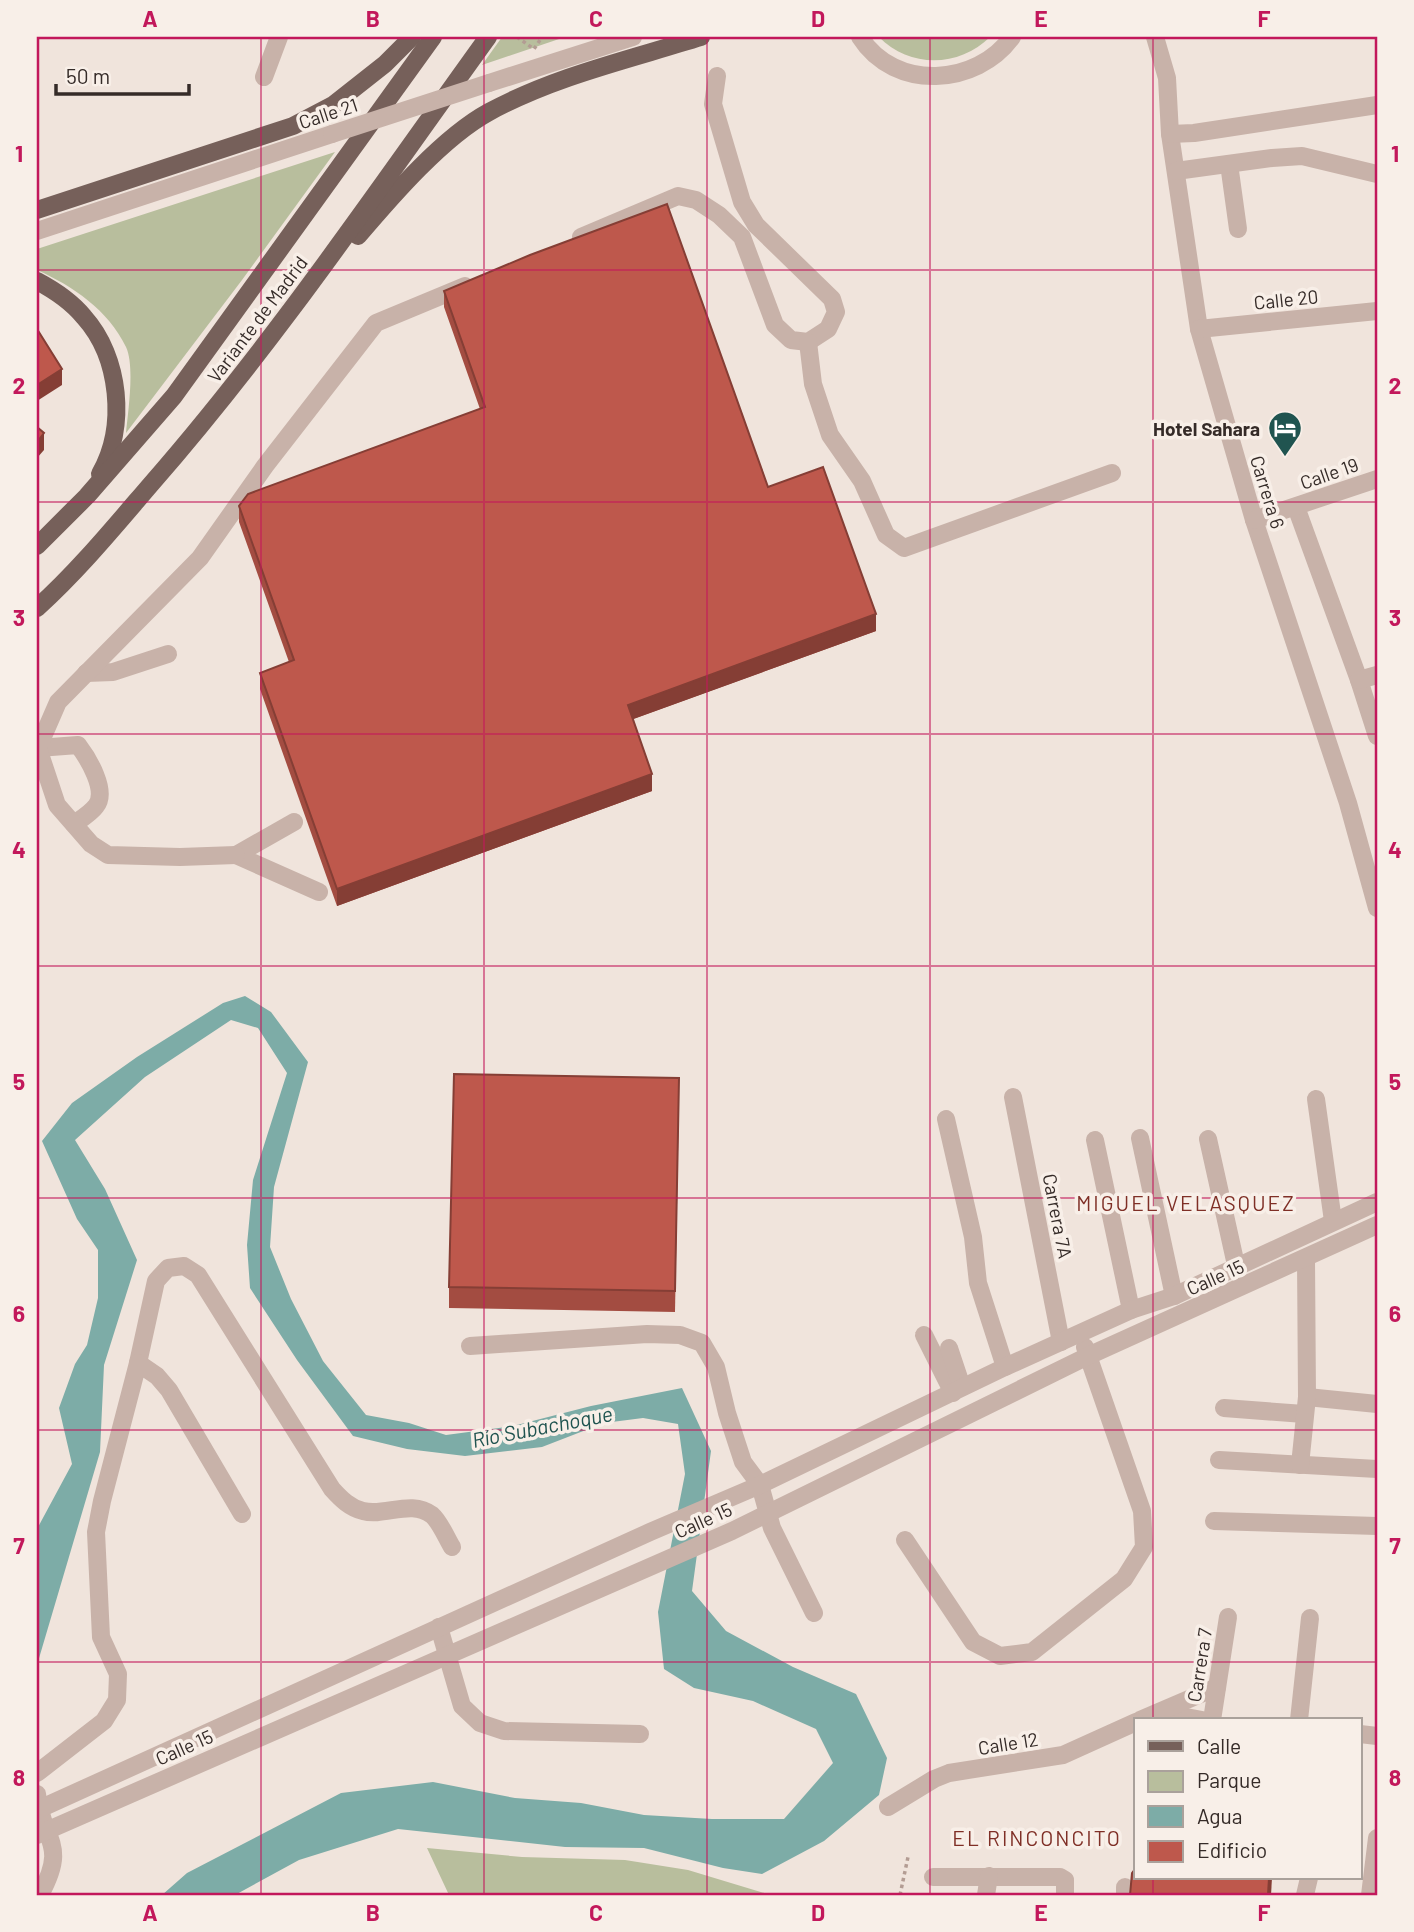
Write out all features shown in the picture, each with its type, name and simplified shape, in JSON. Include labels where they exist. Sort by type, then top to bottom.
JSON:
[{"type":"main road","points":[[37,210],[293,125],[333,104],[385,64],[412,37]]},
{"type":"main road","name":"Variante de Madrid","points":[[37,545],[87,496],[174,396],[433,37]]},
{"type":"main road","name":"Variante de Madrid","points":[[37,608],[67,581],[186,444],[276,332],[488,37]]},
{"type":"main road","points":[[276,332],[411,176],[460,132],[488,112],[558,83],[701,37]]},
{"type":"main road","points":[[37,281],[57,292],[85,318],[105,350],[116,387],[116,425],[106,463],[87,496]]},
{"type":"street","points":[[264,77],[279,37]]},
{"type":"street","name":"Calle 21","points":[[37,231],[633,37]]},
{"type":"street","points":[[860,37],[884,61],[908,72],[934,77],[960,74],[984,64],[1012,37]]},
{"type":"street","name":"Carrera 6","points":[[1155,37],[1167,78],[1170,134],[1199,329],[1254,520],[1348,803],[1372,854],[1377,908]]},
{"type":"street","points":[[565,244],[678,196],[696,201],[719,215],[742,237],[775,325],[791,340],[808,342],[828,329],[836,312],[832,299],[757,225],[742,202],[713,104],[717,76]]},
{"type":"street","points":[[1170,134],[1194,133],[1377,105]]},
{"type":"street","points":[[1176,172],[1302,156],[1377,174]]},
{"type":"street","points":[[1229,164],[1238,229]]},
{"type":"street","points":[[742,237],[757,225]]},
{"type":"street","points":[[319,892],[236,855],[108,855],[90,844],[57,805],[38,748],[58,702],[200,558],[265,466],[376,323],[477,281]]},
{"type":"street","name":"Calle 20","points":[[1199,329],[1377,311]]},
{"type":"street","points":[[808,342],[813,384],[830,435],[862,481],[886,536],[904,548],[1112,473]]},
{"type":"street","name":"Calle 19","points":[[1254,520],[1377,479]]},
{"type":"street","name":"Carrera 6","points":[[1296,507],[1377,736]]},
{"type":"street","points":[[86,673],[113,672],[168,654]]},
{"type":"street","points":[[1359,680],[1377,675]]},
{"type":"street","points":[[38,748],[78,745],[85,753],[99,787],[100,798],[95,808],[74,824]]},
{"type":"street","points":[[236,855],[294,822]]},
{"type":"street","name":"Carrera 7A","points":[[1013,1097],[1061,1342]]},
{"type":"street","points":[[1316,1099],[1334,1221]]},
{"type":"street","points":[[946,1119],[974,1237],[978,1283],[1004,1367]]},
{"type":"street","points":[[1140,1138],[1174,1296]]},
{"type":"street","points":[[1208,1139],[1236,1265]]},
{"type":"street","points":[[1095,1140],[1131,1310]]},
{"type":"street","name":"Calle 15","points":[[38,1804],[760,1485],[1004,1367],[1131,1310],[1174,1296],[1377,1202]]},
{"type":"street","name":"Calle 15","points":[[42,1832],[732,1531],[1088,1356],[1306,1259],[1377,1224]]},
{"type":"street","points":[[1300,1465],[1305,1405],[1306,1259]]},
{"type":"street","points":[[37,1773],[104,1721],[117,1700],[118,1674],[101,1637],[96,1532],[156,1281],[168,1268],[184,1266],[198,1275],[332,1489],[346,1504],[364,1512],[415,1508],[425,1511],[434,1516],[452,1547]]},
{"type":"street","points":[[905,1541],[973,1642],[1000,1656],[1032,1652],[1124,1579],[1144,1547],[1142,1511],[1080,1334]]},
{"type":"street","points":[[470,1346],[647,1335],[680,1335],[702,1343],[716,1367],[743,1462],[760,1485],[766,1515],[814,1613]]},
{"type":"street","points":[[924,1335],[958,1390]]},
{"type":"street","points":[[949,1348],[958,1390]]},
{"type":"street","points":[[138,1363],[157,1376],[169,1390],[242,1514]]},
{"type":"street","points":[[1224,1408],[1377,1404]]},
{"type":"street","points":[[1219,1460],[1377,1469]]},
{"type":"street","points":[[1214,1521],[1377,1526]]},
{"type":"street","name":"Carrera 7","points":[[1212,1718],[1228,1616]]},
{"type":"street","points":[[1298,1718],[1310,1618]]},
{"type":"street","points":[[439,1628],[462,1706],[480,1724],[503,1731],[640,1734]]},
{"type":"street","name":"Calle 12","points":[[1145,1718],[1217,1687]]},
{"type":"street","points":[[1160,1712],[1192,1718]]},
{"type":"street","name":"Calle 12","points":[[888,1807],[949,1773],[1063,1755],[1134,1723]]},
{"type":"street","points":[[38,1804],[42,1832],[54,1854],[52,1873],[40,1895]]},
{"type":"street","points":[[1370,1895],[1377,1838]]},
{"type":"street","points":[[986,1895],[989,1876]]},
{"type":"street","points":[[933,1877],[1060,1877],[1065,1888]]},
{"type":"path","points":[[517,37],[534,49],[542,37]]},
{"type":"path","points":[[900,1895],[908,1857]]},
{"type":"green space","points":[[502,37],[565,37],[482,65]]},
{"type":"green space","points":[[879,37],[990,37],[964,54],[935,60],[905,55]]},
{"type":"green space","points":[[335,152],[126,433],[130,365],[126,347],[110,322],[88,301],[37,270],[37,249]]},
{"type":"green space","points":[[427,1848],[522,1857],[625,1860],[688,1870],[771,1895],[449,1895]]},
{"type":"water","name":"Río Subachoque","points":[[245,996],[271,1012],[308,1062],[274,1187],[270,1247],[291,1299],[323,1361],[366,1415],[409,1423],[446,1435],[513,1426],[591,1406],[682,1388],[711,1451],[692,1591],[726,1631],[793,1667],[856,1694],[887,1758],[879,1795],[824,1841],[762,1874],[723,1868],[644,1848],[565,1847],[398,1829],[299,1860],[235,1895],[162,1895],[187,1873],[341,1793],[433,1782],[515,1798],[581,1803],[644,1815],[784,1819],[833,1763],[816,1729],[753,1701],[694,1688],[664,1669],[658,1612],[685,1474],[678,1424],[643,1418],[604,1423],[542,1447],[465,1456],[407,1449],[353,1436],[297,1360],[250,1288],[247,1245],[253,1180],[287,1073],[258,1028],[231,1020],[145,1077],[75,1140],[105,1189],[137,1260],[104,1365],[100,1452],[37,1665],[37,1529],[72,1464],[59,1408],[75,1364],[87,1345],[98,1298],[98,1250],[77,1219],[42,1141],[72,1103],[137,1057],[223,1003]]},
{"type":"building","points":[[667,204],[768,487],[823,467],[876,614],[628,705],[652,774],[337,889],[260,673],[294,660],[239,506],[248,494],[485,407],[444,291],[530,255]]},
{"type":"building","points":[[37,329],[62,369],[37,385]]},
{"type":"building","points":[[37,427],[44,433],[37,442]]},
{"type":"building","points":[[454,1074],[679,1078],[675,1291],[449,1287]]},
{"type":"building","points":[[1134,1870],[1134,1880],[1269,1880],[1268,1895],[1130,1895]]},
{"type":"place","name":"Hotel Sahara","points":[[1285,458]]},
{"type":"district","name":"MIGUEL VELASQUEZ","points":[[1186,1202]]},
{"type":"district","name":"EL RINCONCITO","points":[[1037,1837]]}]
